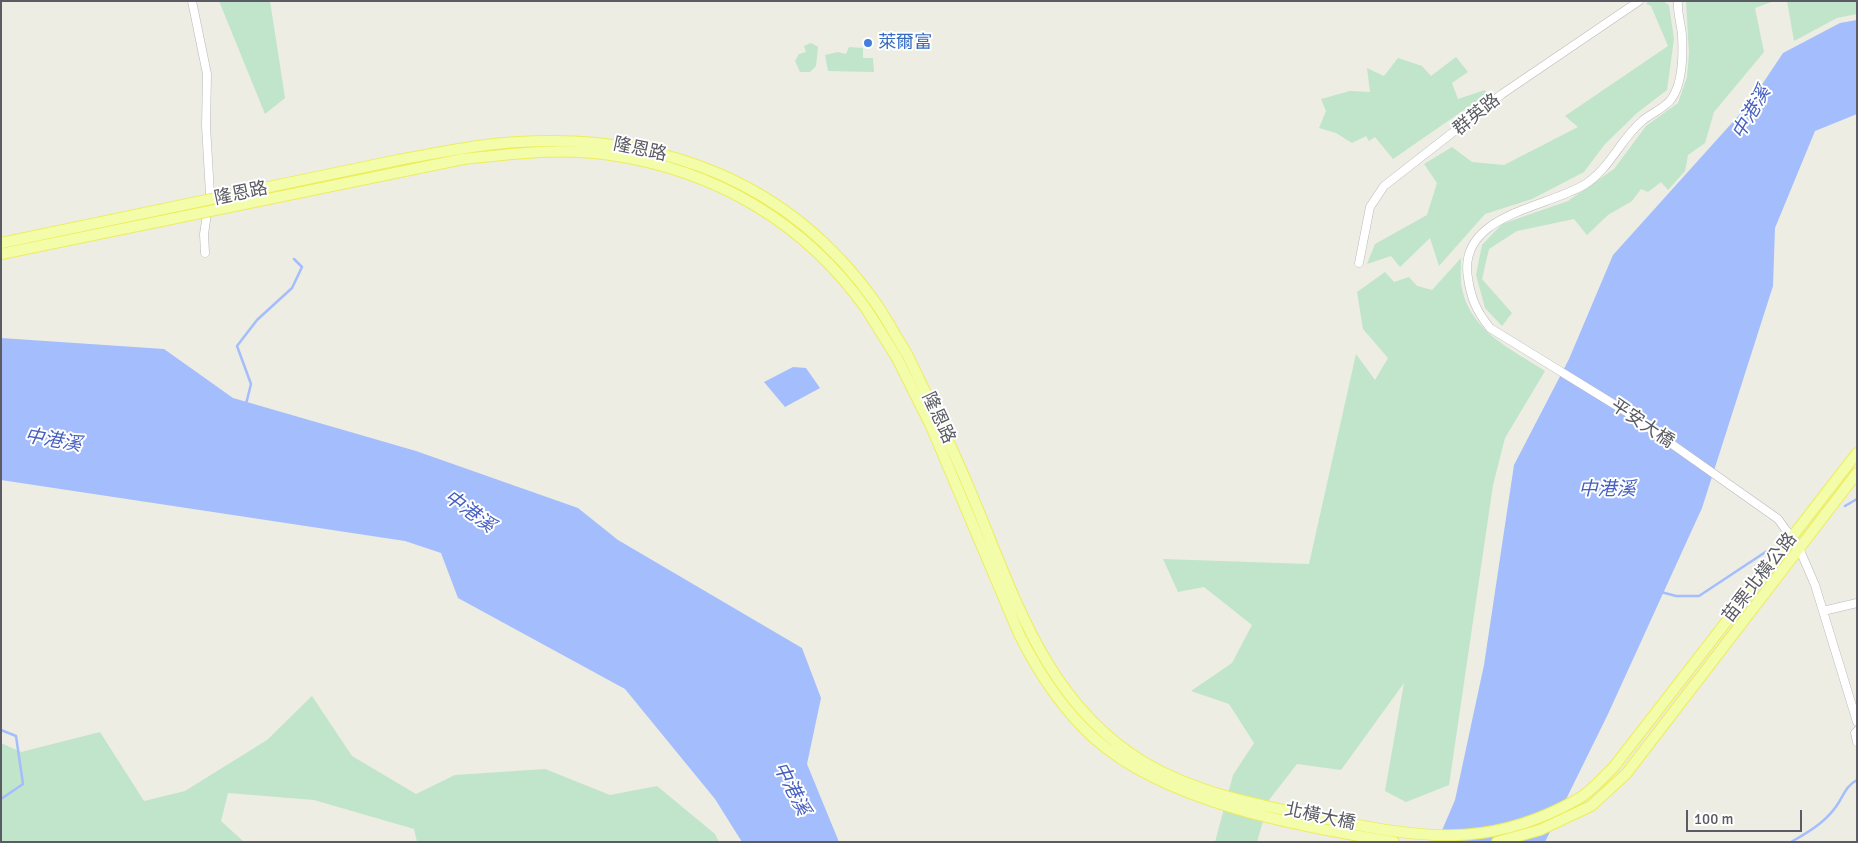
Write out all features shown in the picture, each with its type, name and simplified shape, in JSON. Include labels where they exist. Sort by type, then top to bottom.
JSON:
[{"type":"main road","name":"隆恩路","points":[[1,243],[453,150],[517,142],[566,140],[612,143],[656,151],[697,164],[737,181],[778,206],[837,258],[875,302],[907,354],[970,488],[1023,632]]},
{"type":"main road","name":"隆恩路","points":[[1,254],[463,159],[527,153],[610,154],[693,174],[733,191],[773,216],[829,265],[866,309],[897,358],[931,426],[1023,632]]},
{"type":"main road","name":"苗栗北橫公路","points":[[1664,704],[1857,453]]},
{"type":"main road","name":"苗栗北橫公路","points":[[1497,842],[1540,830],[1591,806],[1626,774],[1857,473]]},
{"type":"main road","name":"北橫大橋","points":[[1023,632],[1069,696],[1098,728],[1141,761],[1183,781],[1215,793],[1362,826],[1432,837],[1488,834],[1536,819],[1578,799],[1613,768],[1664,704]]},
{"type":"main road","name":"北橫大橋","points":[[1023,632],[1033,662],[1061,703],[1094,738],[1138,769],[1181,791],[1242,809],[1394,842]]},
{"type":"street","points":[[192,1],[207,74],[206,126],[210,194],[204,234],[205,253]]},
{"type":"street","name":"群英路","points":[[1359,263],[1370,207],[1384,186],[1502,94],[1639,1]]},
{"type":"street","name":"平安大橋","points":[[1678,1],[1682,58],[1676,89],[1672,99],[1642,121],[1617,148],[1607,167],[1586,184],[1565,195],[1498,220],[1473,242],[1467,272],[1471,297],[1477,313],[1490,328],[1625,411],[1778,519],[1799,548],[1815,586],[1857,722]]},
{"type":"street","points":[[1823,612],[1857,603]]},
{"type":"street","points":[[1857,731],[1855,733],[1857,742]]},
{"type":"green space","points":[[219,1],[270,1],[285,98],[265,114]]},
{"type":"green space","points":[[1649,1],[1663,1],[1669,5],[1674,39],[1667,90],[1637,113],[1605,144],[1584,172],[1532,199],[1485,214],[1439,266],[1430,238],[1400,267],[1391,256],[1367,264],[1375,244],[1427,215],[1437,183],[1424,164],[1452,147],[1472,162],[1504,165],[1578,127],[1565,116],[1668,46],[1651,6],[1646,4]]},
{"type":"green space","points":[[1686,1],[1774,1],[1755,8],[1764,52],[1714,112],[1705,143],[1688,155],[1685,171],[1668,190],[1661,182],[1648,192],[1641,189],[1632,201],[1608,215],[1587,235],[1574,219],[1517,231],[1489,249],[1482,279],[1512,313],[1502,326],[1485,308],[1476,275],[1482,245],[1502,224],[1568,201],[1614,169],[1646,126],[1678,103],[1687,77],[1689,53]]},
{"type":"green space","points":[[1787,1],[1857,1],[1857,14],[1837,18],[1794,41]]},
{"type":"green space","points":[[811,43],[818,47],[816,66],[810,72],[800,72],[795,61],[799,54],[806,52],[804,46]]},
{"type":"green space","points":[[849,47],[863,48],[863,58],[873,58],[874,72],[828,71],[825,55],[838,52],[846,54]]},
{"type":"green space","points":[[1456,57],[1468,72],[1452,83],[1458,99],[1485,90],[1487,94],[1393,159],[1375,137],[1369,141],[1366,136],[1352,143],[1336,133],[1319,128],[1326,111],[1321,99],[1350,91],[1370,92],[1367,68],[1384,76],[1398,58],[1422,66],[1431,76]]},
{"type":"green space","points":[[1461,258],[1462,289],[1474,317],[1495,338],[1545,371],[1505,438],[1493,485],[1449,785],[1406,802],[1385,791],[1404,683],[1341,770],[1297,764],[1269,800],[1257,842],[1215,842],[1233,775],[1254,743],[1229,704],[1191,691],[1232,663],[1252,625],[1204,587],[1178,592],[1163,559],[1309,564],[1356,354],[1375,380],[1388,358],[1363,329],[1357,292],[1385,272],[1394,282],[1409,277],[1417,286],[1432,290]]},
{"type":"green space","points":[[312,696],[352,756],[416,794],[455,775],[545,769],[610,795],[657,786],[715,834],[719,842],[417,842],[414,829],[314,800],[228,793],[221,821],[244,842],[1,842],[1,743],[21,752],[100,732],[144,801],[185,791],[267,740]]},
{"type":"water","name":"中港溪","points":[[1857,20],[1857,114],[1815,131],[1775,228],[1773,286],[1702,508],[1608,714],[1545,842],[1437,842],[1455,800],[1484,665],[1514,465],[1569,359],[1613,255],[1749,104],[1783,53],[1840,23]]},
{"type":"water","name":"中港溪","points":[[1,338],[164,349],[233,398],[416,451],[578,508],[618,540],[802,648],[821,698],[807,764],[839,842],[742,842],[715,799],[625,689],[458,598],[441,553],[405,541],[1,480]]},
{"type":"water","points":[[793,367],[806,368],[820,388],[785,407],[764,382]]},
{"type":"waterway","points":[[246,404],[251,384],[237,346],[257,320],[292,288],[302,267],[294,259]]},
{"type":"waterway","points":[[1845,506],[1857,499]]},
{"type":"waterway","points":[[1661,592],[1676,596],[1699,596],[1770,549]]},
{"type":"waterway","points":[[1,730],[16,736],[23,784],[1,799]]},
{"type":"waterway","points":[[1791,842],[1826,818],[1838,804],[1847,789],[1857,780]]},
{"type":"place","name":"萊爾富","points":[[868,43]]}]
